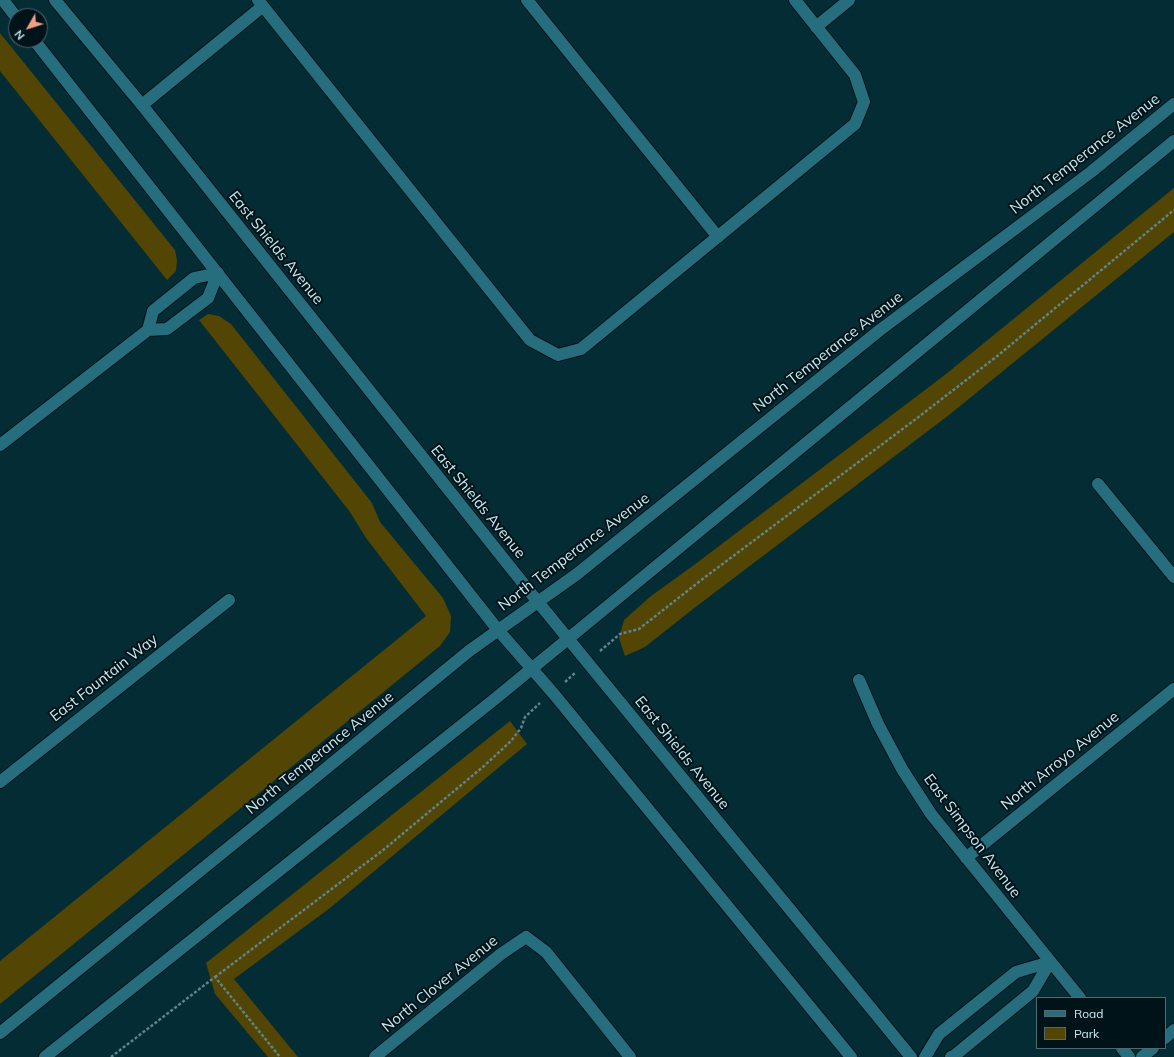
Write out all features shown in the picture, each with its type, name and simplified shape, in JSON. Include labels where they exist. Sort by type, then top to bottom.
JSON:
[{"type":"main road","points":[[2,0],[9,8]]},
{"type":"main road","name":"East Shields Avenue","points":[[55,0],[142,105],[587,663],[911,1057]]},
{"type":"main road","points":[[527,0],[718,237]]},
{"type":"main road","points":[[142,105],[261,3],[530,340],[558,356],[581,349],[855,124],[864,102],[855,75],[794,0]]},
{"type":"main road","points":[[816,27],[849,0]]},
{"type":"main road","points":[[40,48],[498,630],[553,692],[851,1057]]},
{"type":"main road","name":"North Temperance Avenue","points":[[0,1033],[469,651],[577,574],[880,330],[1091,172],[1174,104]]},
{"type":"main road","points":[[45,1057],[496,698],[1174,141]]},
{"type":"main road","points":[[148,330],[153,311],[194,278],[218,273]]},
{"type":"main road","points":[[0,445],[148,330],[167,329],[208,298],[218,273]]},
{"type":"main road","points":[[1098,484],[1174,577]]},
{"type":"main road","name":"East Fountain Way","points":[[0,782],[229,600]]},
{"type":"main road","name":"East Simpson Avenue","points":[[859,680],[878,724],[902,769],[931,814],[1079,997]]},
{"type":"main road","name":"North Arroyo Avenue","points":[[966,858],[1174,689]]},
{"type":"main road","name":"North Clover Avenue","points":[[375,1057],[501,954],[526,938],[546,952],[630,1057]]},
{"type":"main road","points":[[925,1057],[939,1034],[1016,972],[1050,962]]},
{"type":"main road","points":[[951,1057],[1032,991],[1050,962]]},
{"type":"main road","points":[[1166,1037],[1174,1030]]},
{"type":"main road","points":[[1123,1049],[1129,1057]]},
{"type":"main road","points":[[1142,1057],[1152,1049]]},
{"type":"path","points":[[111,1057],[382,851],[484,766],[511,741],[521,728],[525,717],[620,634],[639,629],[700,581],[866,457],[990,362],[1174,210]]},
{"type":"path","points":[[215,977],[280,1057]]},
{"type":"green space","points":[[0,33],[8,43],[8,48],[12,48],[175,250],[177,260],[176,271],[167,280],[0,71]]},
{"type":"green space","points":[[1174,188],[1174,232],[949,415],[645,647],[625,656],[619,638],[624,620],[651,596],[946,374]]},
{"type":"green space","points":[[208,314],[219,316],[231,324],[372,503],[380,522],[443,598],[451,616],[450,632],[440,646],[0,1004],[0,961],[426,616],[366,538],[350,512],[199,320]]},
{"type":"green space","points":[[510,721],[527,744],[330,908],[234,979],[298,1057],[268,1057],[215,994],[206,963]]}]
